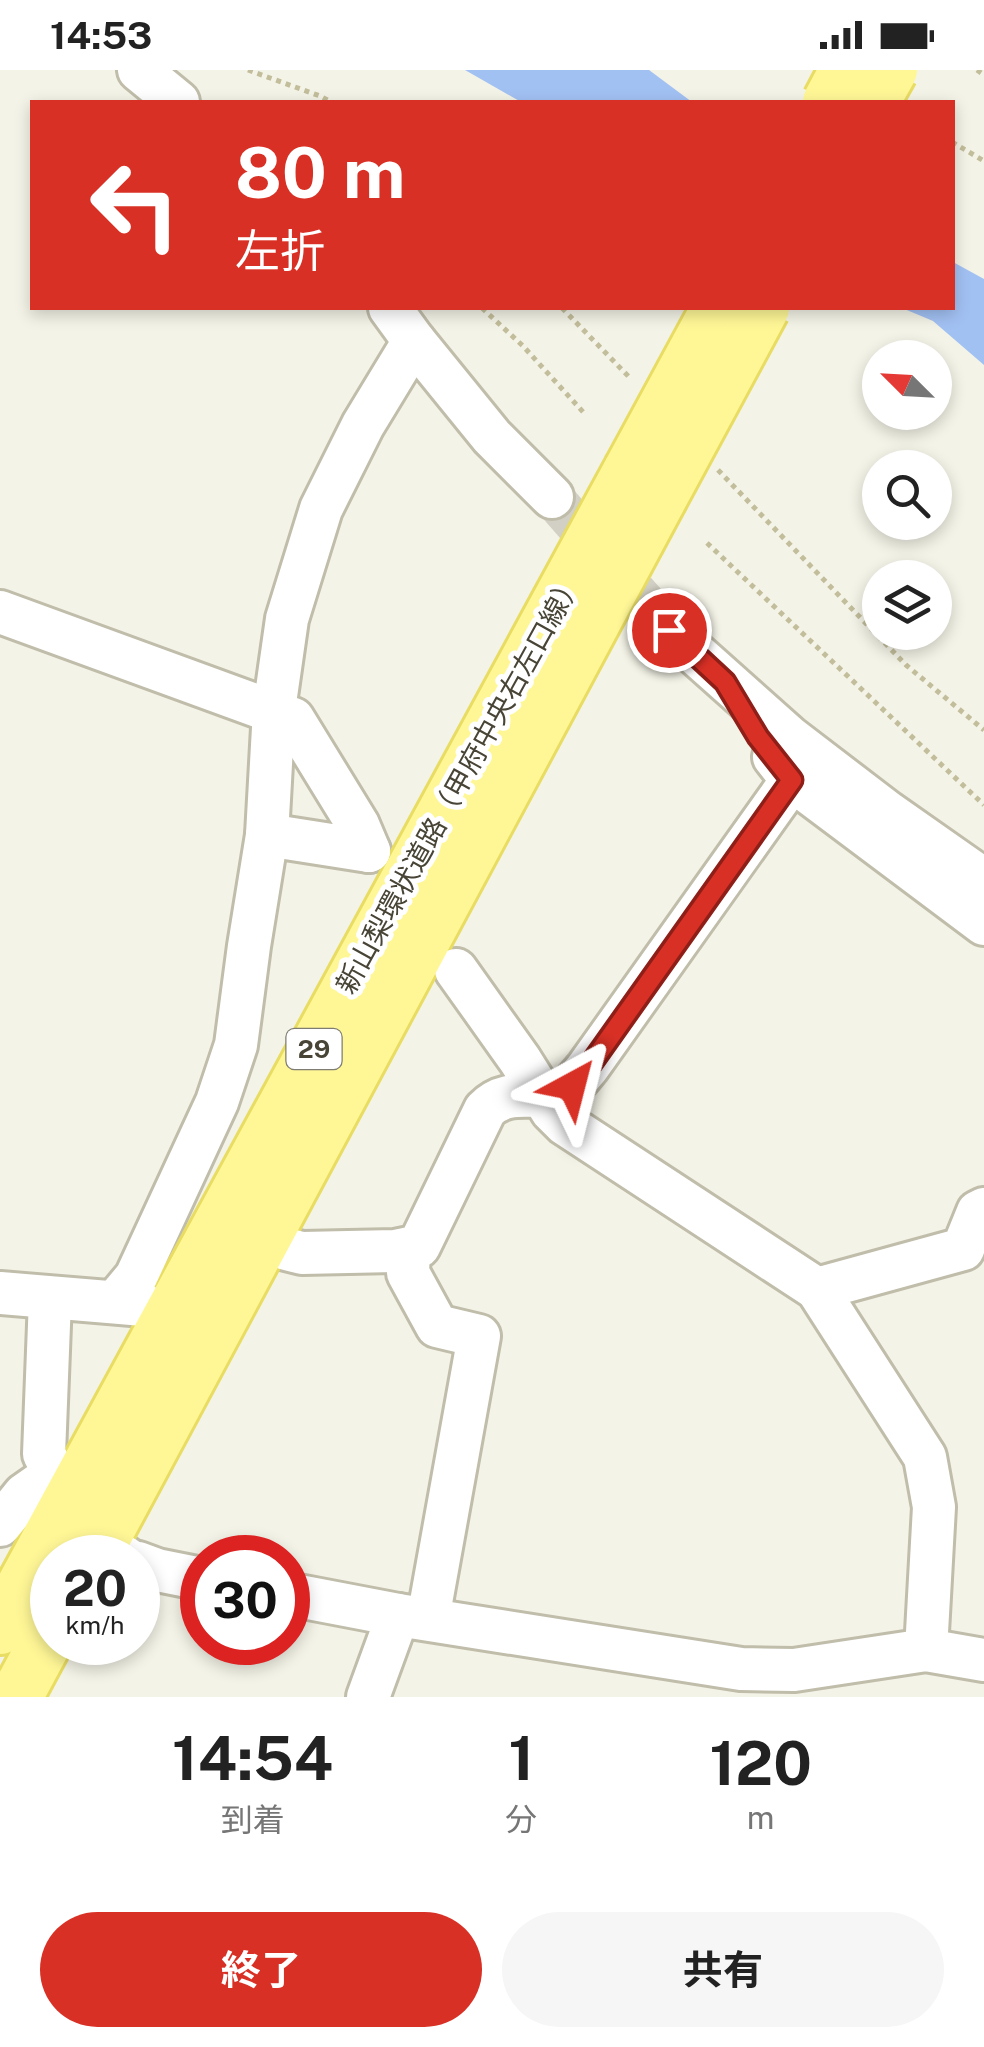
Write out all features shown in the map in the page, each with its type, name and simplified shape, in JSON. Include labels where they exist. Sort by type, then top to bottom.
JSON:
[{"type":"main road","points":[[827,100],[839,70]]},
{"type":"main road","points":[[827,100],[846,70]]},
{"type":"main road","points":[[874,100],[890,70]]},
{"type":"main road","name":"新山梨環状道路（甲府中央右左口線）","points":[[124,1535],[264,1239],[645,484],[717,310]]},
{"type":"main road","name":"新山梨環状道路（甲府中央右左口線）","points":[[0,1628],[62,1487],[169,1315],[645,484],[762,310]]},
{"type":"main road","points":[[16,1697],[33,1665]]},
{"type":"street","points":[[139,70],[176,100]]},
{"type":"street","points":[[402,324],[492,437],[552,498]]},
{"type":"street","points":[[116,1301],[136,1278],[217,1102],[236,1045],[267,835],[274,710],[286,619],[321,509],[363,425],[402,324]]},
{"type":"street","points":[[0,612],[293,718],[358,825],[369,851],[267,835]]},
{"type":"street","points":[[669,630],[831,769],[984,880]]},
{"type":"street","points":[[725,682],[758,737],[792,780],[984,924]]},
{"type":"street","points":[[264,1239],[302,1254],[419,1246],[485,1110],[503,1097],[542,1096],[572,1086],[792,780]]},
{"type":"street","points":[[456,970],[552,1111],[565,1124],[816,1289],[925,1457],[934,1506],[926,1650]]},
{"type":"street","points":[[816,1289],[963,1249],[978,1212],[984,1209]]},
{"type":"street","points":[[368,1697],[413,1617],[480,1336],[437,1326],[408,1272],[409,1249]]},
{"type":"street","points":[[0,1293],[147,1305],[169,1315]]},
{"type":"street","points":[[50,1299],[44,1454],[62,1487],[98,1535]]},
{"type":"street","points":[[0,1525],[24,1494],[62,1487]]},
{"type":"street","points":[[310,1598],[740,1669],[794,1670],[858,1680],[926,1650],[984,1660]]},
{"type":"path","points":[[248,70],[327,100]]},
{"type":"path","points":[[977,70],[984,75]]},
{"type":"path","points":[[955,144],[984,161]]},
{"type":"path","points":[[484,310],[584,413]]},
{"type":"path","points":[[564,310],[633,381]]},
{"type":"path","points":[[715,467],[906,665],[984,730]]},
{"type":"path","points":[[707,544],[984,805]]},
{"type":"water","points":[[465,70],[649,70],[689,100],[518,100]]},
{"type":"water","points":[[955,263],[984,279],[984,365],[933,321],[907,310],[955,310]]},
{"type":"tunnel","points":[[552,497],[669,630]]},
{"type":"route","points":[[572,1086],[792,780],[758,737],[725,682],[669,630]]}]
